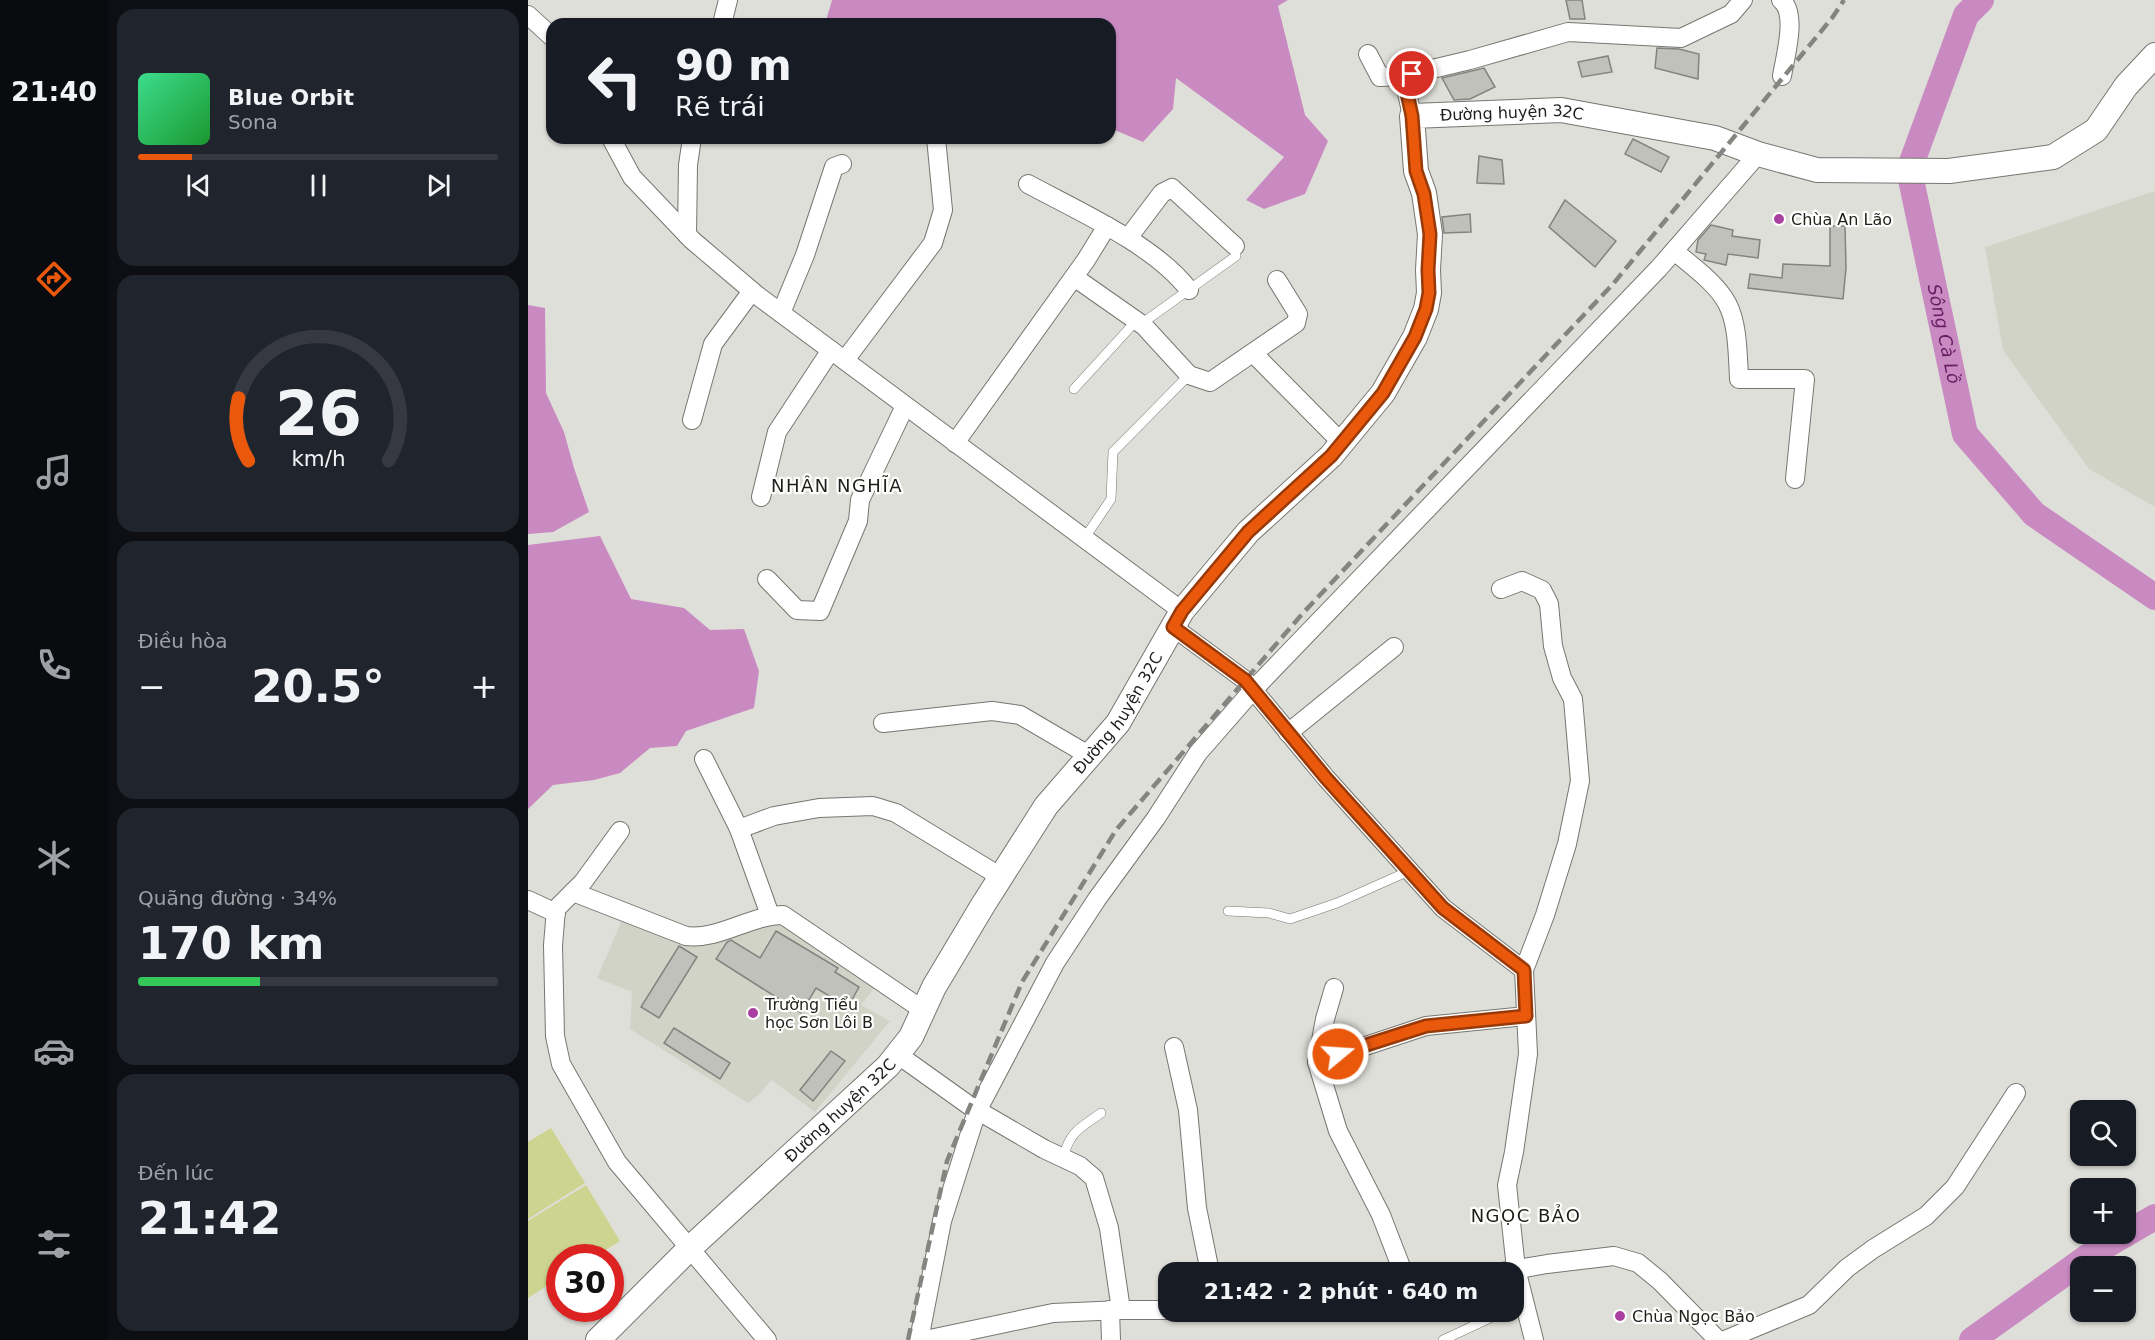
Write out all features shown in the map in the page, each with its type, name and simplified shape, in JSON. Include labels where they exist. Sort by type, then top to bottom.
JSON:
[{"type":"street","points":[[724,18],[728,0]]},
{"type":"street","points":[[1368,54],[1380,76],[1405,76],[1568,32],[1681,39],[1731,14],[1743,0]]},
{"type":"street","points":[[1780,0],[1784,3],[1791,19],[1782,76]]},
{"type":"street","points":[[528,15],[546,32]]},
{"type":"street","name":"Đường huyện 32C","points":[[598,1340],[690,1248],[888,1066],[911,1037],[934,987],[1047,806],[1118,723],[1178,619],[1248,532],[1331,456],[1383,393],[1415,337],[1426,309],[1429,293],[1430,234],[1424,194],[1416,171],[1412,116],[1561,111],[1715,138],[1758,154],[1817,170],[1949,171],[2053,157],[2096,130],[2126,86],[2155,55]]},
{"type":"street","points":[[1405,76],[1412,116]]},
{"type":"street","points":[[614,144],[632,177],[687,236],[752,291],[1084,539],[1178,619],[1245,680],[1288,733],[1443,908],[1524,970]]},
{"type":"street","points":[[687,236],[688,165],[691,144]]},
{"type":"street","points":[[760,496],[777,432],[838,355],[933,243],[943,210],[937,144]]},
{"type":"street","points":[[919,1340],[942,1221],[977,1111],[1055,963],[1156,818],[1198,753],[1252,690],[1674,250],[1758,154]]},
{"type":"street","points":[[781,313],[806,255],[834,167],[842,164]]},
{"type":"street","points":[[1028,184],[1128,238],[1179,277],[1189,290]]},
{"type":"street","points":[[1128,238],[1162,194],[1172,188],[1235,246]]},
{"type":"street","points":[[955,443],[1074,277],[1107,226]]},
{"type":"street","points":[[1674,250],[1716,286],[1730,306],[1735,322],[1738,379],[1805,379],[1795,479]]},
{"type":"street","points":[[1074,277],[1139,322],[1189,375],[1210,382],[1296,322],[1298,314],[1277,280]]},
{"type":"street","points":[[692,420],[712,344],[752,291]]},
{"type":"street","points":[[1253,353],[1342,443]]},
{"type":"street","points":[[767,579],[797,610],[820,611],[858,521],[860,500],[905,406]]},
{"type":"street","points":[[1501,589],[1522,581],[1542,590],[1549,604],[1553,646],[1562,678],[1573,699],[1580,781],[1568,844],[1524,970],[1528,1054],[1507,1185],[1509,1262]]},
{"type":"street","points":[[1288,733],[1394,647]]},
{"type":"street","points":[[884,723],[992,711],[1020,715],[1090,756]]},
{"type":"street","points":[[704,759],[739,829],[770,915]]},
{"type":"street","points":[[739,829],[774,816],[819,808],[873,806],[896,813],[1001,877]]},
{"type":"street","points":[[620,831],[583,882],[556,909],[553,945],[555,1036],[561,1064],[617,1162],[767,1340]]},
{"type":"street","points":[[573,892],[686,936],[696,937],[731,929],[770,915],[783,915],[923,1011]]},
{"type":"street","points":[[528,900],[556,913]]},
{"type":"street","points":[[1334,988],[1325,1018],[1317,1062],[1338,1131],[1381,1215],[1399,1262]]},
{"type":"street","points":[[1317,1062],[1426,1026],[1526,1016]]},
{"type":"street","points":[[1174,1047],[1188,1110],[1197,1208],[1208,1262]]},
{"type":"street","points":[[897,1054],[977,1111],[1080,1166],[1094,1178],[1109,1228],[1115,1310],[1112,1340]]},
{"type":"street","points":[[1725,1340],[1809,1305],[1847,1268],[1926,1216],[1954,1187],[2016,1093]]},
{"type":"street","points":[[1524,1269],[1614,1256],[1638,1263],[1660,1281],[1718,1340]]},
{"type":"street","points":[[925,1340],[1053,1313],[1158,1310]]},
{"type":"street","points":[[1524,1317],[1534,1340]]},
{"type":"lane","points":[[1074,389],[1139,322],[1236,256],[1235,246]]},
{"type":"lane","points":[[1084,539],[1111,499],[1113,452],[1189,375]]},
{"type":"lane","points":[[1228,911],[1269,913],[1290,919],[1338,903],[1409,871]]},
{"type":"lane","points":[[1063,1158],[1072,1135],[1101,1113]]},
{"type":"lane","points":[[1443,1340],[1481,1322]]},
{"type":"shaded area","points":[[832,0],[1288,0],[1278,6],[1305,115],[1328,141],[1305,194],[1264,209],[1246,200],[1284,157],[1176,78],[1173,109],[1143,142],[1116,131],[1116,18],[827,18]]},
{"type":"shaded area","points":[[2155,191],[2155,507],[2089,469],[2003,350],[1985,247]]},
{"type":"shaded area","points":[[528,305],[545,308],[546,393],[564,432],[589,512],[553,532],[528,534]]},
{"type":"shaded area","points":[[600,536],[631,599],[684,608],[710,630],[744,629],[759,671],[754,708],[686,731],[677,746],[650,748],[620,773],[594,780],[553,785],[528,809],[528,545]]},
{"type":"shaded area","name":"Trường Tiểu học Sơn Lôi B","points":[[622,920],[692,941],[776,921],[876,986],[861,1005],[890,1021],[815,1112],[771,1080],[759,1095],[748,1103],[630,1029],[632,992],[597,978]]},
{"type":"green space","points":[[551,1128],[585,1183],[528,1219],[528,1142]]},
{"type":"green space","points":[[586,1185],[620,1241],[615,1244],[546,1244],[546,1286],[528,1298],[528,1221]]},
{"type":"building","points":[[1566,0],[1582,0],[1585,19],[1570,19]]},
{"type":"building","points":[[1657,48],[1679,49],[1699,54],[1698,79],[1655,68]]},
{"type":"building","points":[[1608,56],[1612,72],[1582,77],[1578,62]]},
{"type":"building","points":[[1484,68],[1495,87],[1470,99],[1454,100],[1442,78]]},
{"type":"building","points":[[1633,139],[1669,157],[1661,172],[1625,154]]},
{"type":"building","points":[[1479,156],[1502,160],[1504,184],[1477,183]]},
{"type":"building","points":[[1565,200],[1616,241],[1595,267],[1549,227]]},
{"type":"building","points":[[1470,214],[1471,232],[1444,233],[1442,217]]},
{"type":"building","points":[[1711,225],[1733,230],[1732,236],[1760,240],[1758,258],[1728,254],[1726,265],[1704,260],[1706,254],[1696,252],[1698,240]]},
{"type":"building","points":[[1830,226],[1845,226],[1846,268],[1843,299],[1748,288],[1750,274],[1782,278],[1783,264],[1830,266]]},
{"type":"building","points":[[776,931],[838,968],[835,972],[859,987],[848,1007],[816,988],[801,1013],[716,959],[727,942],[731,940],[760,958]]},
{"type":"building","points":[[679,946],[697,957],[659,1018],[641,1007]]},
{"type":"building","points":[[674,1028],[730,1063],[720,1079],[664,1043]]},
{"type":"building","points":[[831,1051],[845,1061],[813,1101],[800,1090]]},
{"type":"waterway","name":"Sông Cà Lồ","points":[[1981,0],[1966,15],[1909,170],[1965,434],[2034,514],[2155,597]]},
{"type":"waterway","name":"Sông Cà Lồ","points":[[1972,1340],[2093,1253],[2155,1217]]},
{"type":"railway","points":[[908,1340],[947,1161],[1022,982],[1116,830],[1303,613],[1613,284],[1832,18],[1844,0]]},
{"type":"place","name":"Chùa An Lão","points":[[1779,219]]},
{"type":"place","name":"Trường Tiểu học Sơn Lôi B","points":[[753,1013]]},
{"type":"place","name":"Chùa Ngọc Bảo","points":[[1620,1316]]},
{"type":"district","name":"NHÂN NGHĨA","points":[[837,486]]},
{"type":"district","name":"NGỌC BẢO","points":[[1526,1216]]},
{"type":"route","points":[[1338,1054],[1426,1026],[1526,1016],[1524,970],[1443,908],[1326,778],[1245,680],[1173,627],[1182,611],[1248,532],[1331,456],[1383,393],[1415,337],[1426,309],[1429,293],[1430,234],[1424,194],[1416,171],[1412,116],[1404,79],[1405,76],[1412,74]]}]
